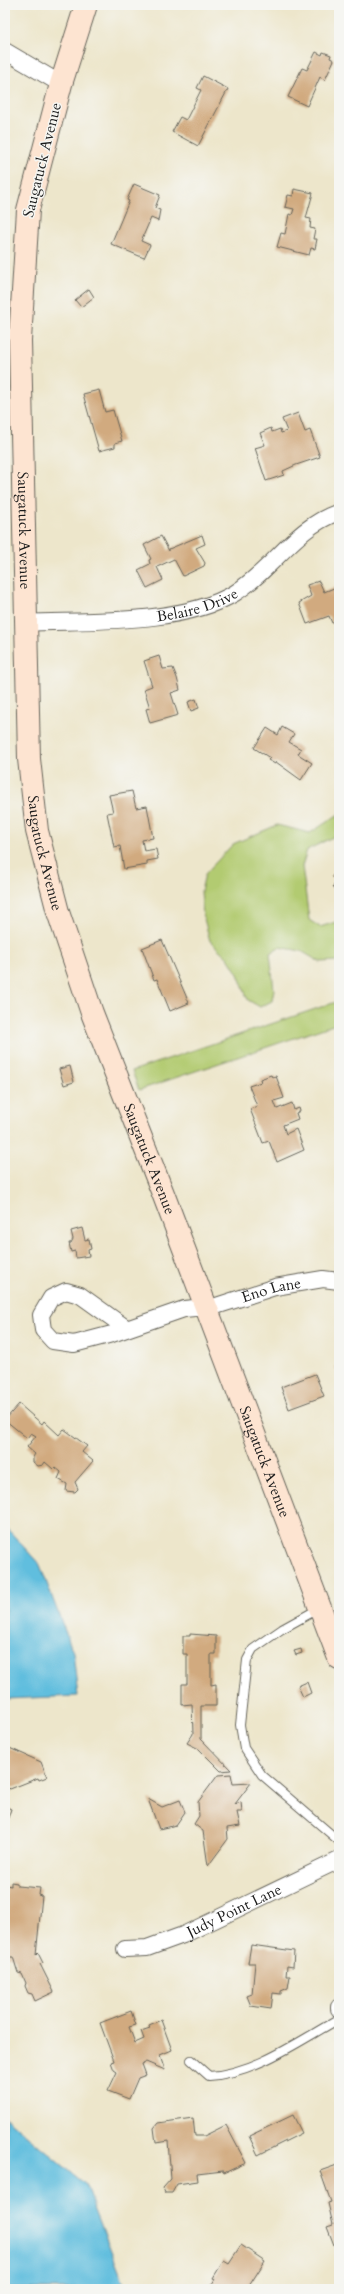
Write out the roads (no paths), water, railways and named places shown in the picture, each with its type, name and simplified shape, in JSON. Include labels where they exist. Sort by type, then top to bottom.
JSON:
[{"type":"main road","name":"Saugatuck Avenue","points":[[86,5],[61,84],[28,210],[13,331],[27,623],[29,759],[37,831],[58,912],[92,1013],[339,1658]]},
{"type":"street","points":[[5,51],[61,84]]},
{"type":"street","name":"Belaire Drive","points":[[27,623],[147,618],[195,609],[234,594],[258,576],[289,543],[322,518],[339,512]]},
{"type":"street","name":"Eno Lane","points":[[126,1328],[80,1296],[66,1291],[51,1298],[41,1315],[43,1330],[53,1341],[74,1344],[126,1328],[184,1309],[216,1306],[275,1287],[338,1277]]},
{"type":"street","name":"Judy Point Lane","points":[[125,1949],[147,1948],[183,1935],[339,1860]]},
{"type":"lane","points":[[320,1608],[282,1629],[253,1649],[247,1660],[240,1725],[244,1748],[262,1775],[339,1841]]},
{"type":"lane","points":[[191,2060],[209,2076],[224,2075],[266,2060],[339,2019]]},
{"type":"water","points":[[5,1526],[40,1565],[73,1652],[78,1696],[5,1699]]},
{"type":"water","points":[[5,2117],[85,2184],[126,2289],[5,2289]]}]
